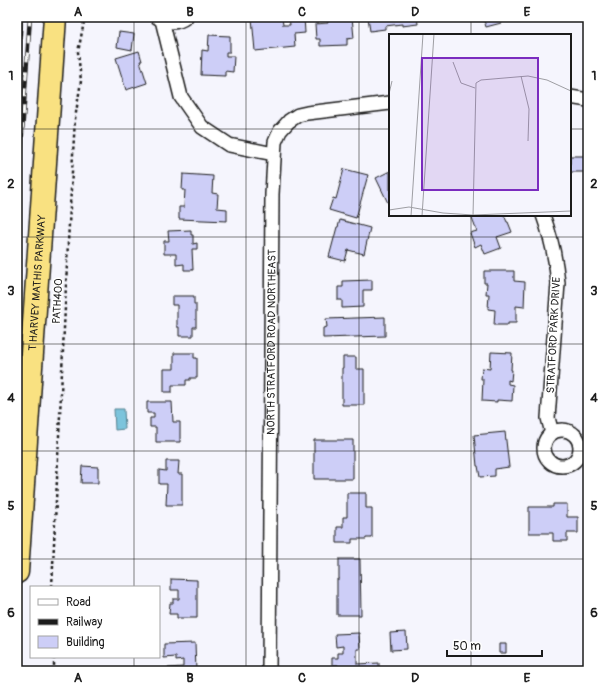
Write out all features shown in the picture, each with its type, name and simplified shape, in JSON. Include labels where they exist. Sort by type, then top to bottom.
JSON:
[{"type":"highway","name":"T HARVEY MATHIS PARKWAY","points":[[17,572],[55,17]]},
{"type":"street","points":[[159,19],[177,22],[186,17]]},
{"type":"street","points":[[159,19],[181,97],[202,127],[229,145],[274,154]]},
{"type":"street","points":[[571,97],[588,100]]},
{"type":"street","name":"NORTH STRATFORD ROAD NORTHEAST","points":[[269,671],[272,194],[275,142],[280,130],[298,115],[389,103]]},
{"type":"street","name":"STRATFORD PARK DRIVE","points":[[543,216],[556,262],[558,283],[548,418],[552,433]]},
{"type":"path","name":"PATH400","points":[[52,586],[74,134],[75,119],[82,81],[78,52],[85,17]]},
{"type":"path","points":[[54,658],[54,671]]},
{"type":"water","points":[[114,409],[124,409],[125,429],[115,430]]},
{"type":"building","points":[[268,17],[268,19],[282,18],[283,25],[290,25],[289,17],[304,17],[305,33],[294,34],[295,47],[255,51],[252,18]]},
{"type":"building","points":[[327,17],[352,17],[354,38],[347,39],[347,45],[320,46],[320,39],[316,39],[315,24],[328,23]]},
{"type":"building","points":[[368,17],[417,17],[418,24],[385,26],[385,29],[370,31]]},
{"type":"building","points":[[436,17],[466,17],[466,18],[437,21]]},
{"type":"building","points":[[483,17],[500,17],[501,23],[486,27]]},
{"type":"building","points":[[119,32],[134,34],[132,50],[117,47]]},
{"type":"building","points":[[209,35],[230,36],[230,52],[226,52],[226,56],[234,56],[233,72],[225,71],[225,76],[201,75],[202,50],[208,51]]},
{"type":"building","points":[[139,51],[142,61],[140,61],[147,83],[126,90],[116,58]]},
{"type":"building","points":[[571,156],[588,156],[588,172],[571,172]]},
{"type":"building","points":[[344,169],[368,175],[356,218],[329,210],[333,198],[336,199]]},
{"type":"building","points":[[389,172],[389,202],[388,203],[376,178]]},
{"type":"building","points":[[183,174],[213,176],[212,193],[218,194],[217,208],[227,209],[227,221],[179,219],[179,207],[184,207],[185,190],[182,190]]},
{"type":"building","points":[[471,216],[504,216],[512,232],[497,237],[501,248],[485,254],[481,244],[475,247],[470,233],[477,231]]},
{"type":"building","points":[[340,220],[370,228],[364,254],[348,250],[345,261],[329,257]]},
{"type":"building","points":[[191,230],[191,235],[193,235],[193,244],[197,243],[197,249],[192,249],[193,270],[184,270],[184,264],[176,265],[176,254],[164,254],[164,241],[169,241],[168,231]]},
{"type":"building","points":[[484,271],[514,271],[514,281],[525,282],[524,307],[516,306],[516,323],[508,323],[508,325],[494,325],[495,310],[488,309],[489,294],[486,294],[487,283],[484,283]]},
{"type":"building","points":[[372,280],[372,290],[363,290],[363,307],[342,308],[342,300],[338,300],[338,287],[343,287],[343,281]]},
{"type":"building","points":[[172,296],[194,296],[194,304],[196,304],[196,327],[193,327],[193,336],[179,336],[179,327],[177,327],[177,305],[172,305]]},
{"type":"building","points":[[385,317],[385,336],[323,338],[323,328],[327,327],[326,319]]},
{"type":"building","points":[[491,352],[512,353],[511,381],[508,380],[508,384],[513,385],[512,401],[482,401],[482,368],[490,369]]},
{"type":"building","points":[[174,353],[194,353],[194,358],[197,358],[197,378],[190,378],[190,380],[186,380],[186,385],[172,385],[172,392],[164,392],[164,369],[174,369]]},
{"type":"building","points":[[343,357],[356,357],[356,369],[364,369],[364,405],[342,405]]},
{"type":"building","points":[[147,402],[172,402],[173,422],[180,422],[180,442],[156,442],[156,427],[150,427],[150,418],[154,418],[154,413],[147,413]]},
{"type":"building","points":[[505,432],[509,467],[495,469],[495,476],[480,477],[477,466],[474,435]]},
{"type":"building","points":[[314,440],[353,440],[353,479],[314,479]]},
{"type":"building","points":[[166,461],[179,461],[178,474],[182,474],[182,505],[166,505],[167,484],[159,484],[159,470],[166,471]]},
{"type":"building","points":[[82,466],[98,467],[98,483],[81,483]]},
{"type":"building","points":[[347,493],[366,493],[366,508],[372,508],[372,538],[352,539],[352,543],[337,543],[337,527],[343,527],[343,517],[347,517]]},
{"type":"building","points":[[553,504],[567,504],[567,517],[578,517],[578,533],[567,533],[567,541],[553,541],[553,533],[529,533],[529,507],[553,507]]},
{"type":"building","points":[[339,559],[360,559],[361,615],[337,615],[337,579],[339,579]]},
{"type":"building","points":[[171,579],[197,580],[197,618],[177,618],[177,614],[169,614],[170,603],[173,603],[173,599],[179,599],[179,590],[171,590]]},
{"type":"building","points":[[406,632],[407,649],[391,650],[390,633]]},
{"type":"building","points":[[359,633],[360,649],[357,649],[357,664],[379,663],[379,671],[338,671],[338,665],[332,665],[332,658],[338,658],[338,653],[343,653],[343,646],[336,647],[335,634]]},
{"type":"building","points":[[195,643],[196,671],[167,671],[167,668],[183,667],[183,660],[176,661],[176,657],[164,658],[164,644]]},
{"type":"building","points":[[499,644],[506,644],[506,653],[499,653]]},
{"type":"railway","points":[[17,80],[21,17]]},
{"type":"railway","points":[[17,205],[30,17]]}]
